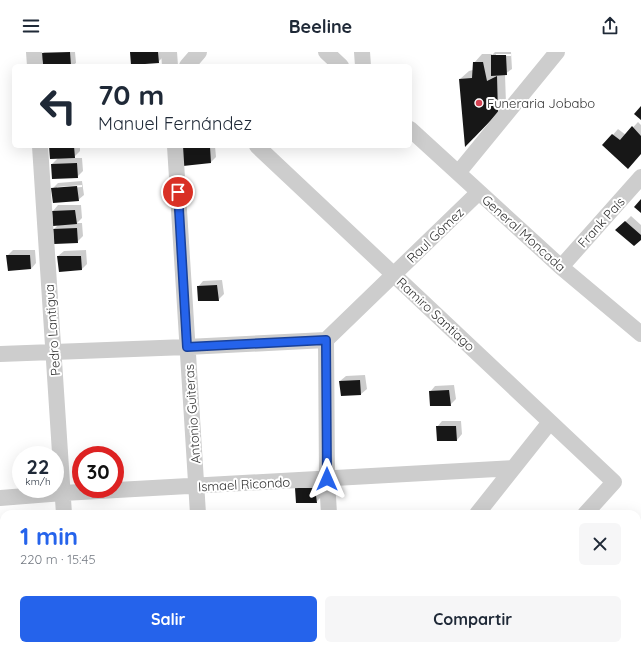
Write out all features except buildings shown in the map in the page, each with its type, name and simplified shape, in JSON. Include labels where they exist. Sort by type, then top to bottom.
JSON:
[{"type":"street","points":[[34,52],[34,64]]},
{"type":"street","points":[[169,52],[170,64]]},
{"type":"street","points":[[189,64],[199,52]]},
{"type":"street","points":[[326,52],[339,64]]},
{"type":"street","points":[[362,52],[363,64]]},
{"type":"street","points":[[458,173],[557,52]]},
{"type":"street","name":"General Moncada","points":[[412,131],[561,267],[641,334]]},
{"type":"street","name":"Pedro Lantigua","points":[[40,148],[60,446]]},
{"type":"street","name":"Antonio Guiteras","points":[[175,148],[198,510]]},
{"type":"street","name":"Ramiro Santiago","points":[[259,148],[614,482],[589,510]]},
{"type":"street","name":"Frank País","points":[[561,267],[641,177]]},
{"type":"street","name":"Raul Gómez","points":[[326,340],[479,192]]},
{"type":"street","points":[[0,354],[326,340],[327,479],[329,510]]},
{"type":"street","points":[[480,510],[550,422]]},
{"type":"street","name":"Ismael Ricondo","points":[[64,493],[513,468]]},
{"type":"street","name":"Ismael Ricondo","points":[[0,498],[12,497]]},
{"type":"street","name":"Pedro Lantigua","points":[[63,498],[64,510]]},
{"type":"place","name":"Funeraria Jobabo","points":[[479,103]]},
{"type":"route","points":[[178,192],[187,347],[326,340],[327,479]]}]
